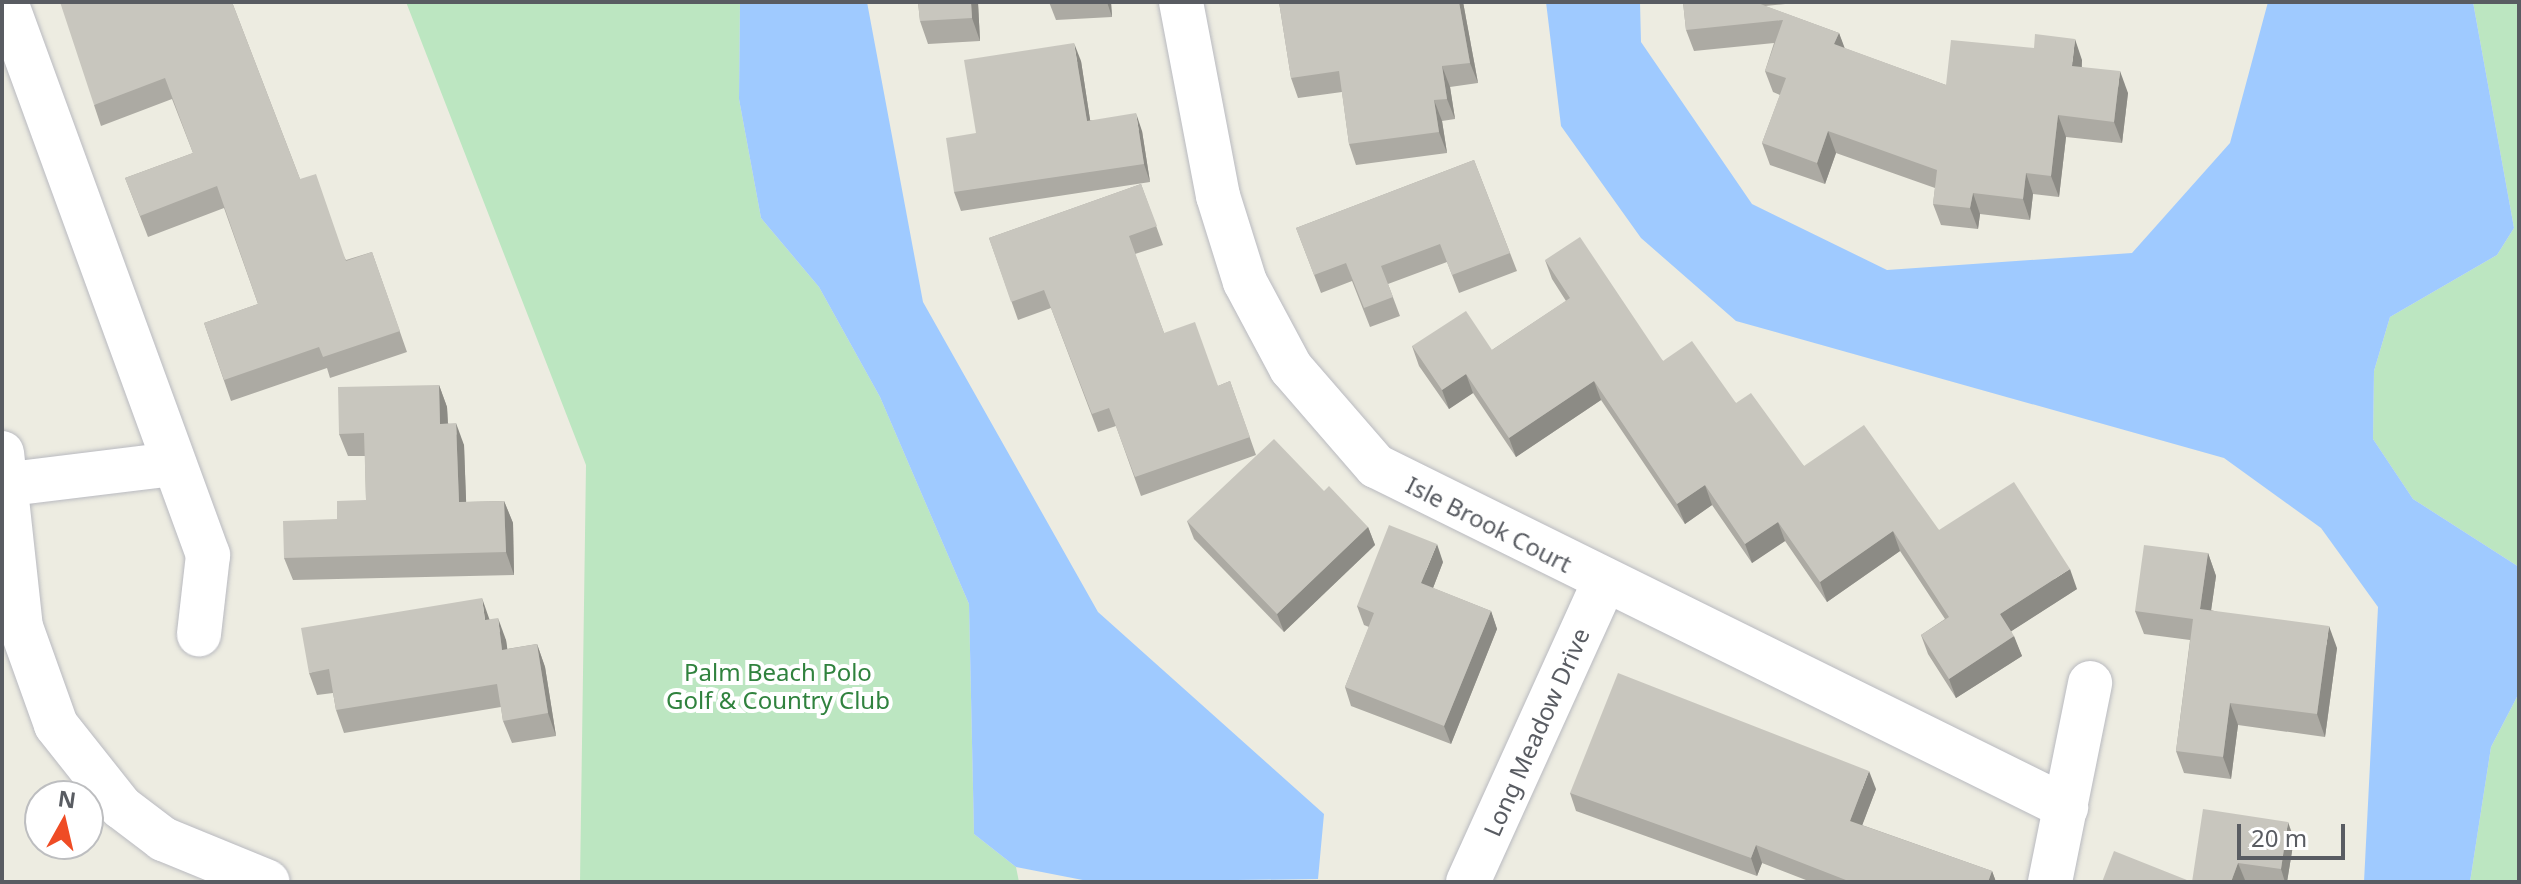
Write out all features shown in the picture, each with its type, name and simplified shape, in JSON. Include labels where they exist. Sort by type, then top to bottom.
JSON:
[{"type":"street","points":[[6,2],[208,555],[199,634]]},
{"type":"street","name":"Isle Brook Court","points":[[1181,2],[1224,221],[1245,282],[1291,368],[1376,466],[1604,582],[2066,807]]},
{"type":"street","points":[[174,464],[3,474],[21,627],[56,725],[121,807],[163,839],[243,878]]},
{"type":"street","name":"Long Meadow Drive","points":[[1468,882],[1604,582]]},
{"type":"street","points":[[2050,882],[2090,683]]},
{"type":"green space","name":"Palm Beach Polo Golf & Country Club","points":[[406,2],[740,2],[739,99],[761,218],[819,287],[880,397],[969,604],[974,834],[1016,867],[1019,882],[580,882],[586,465]]},
{"type":"green space","points":[[2473,2],[2519,2],[2519,567],[2413,499],[2373,439],[2374,371],[2390,317],[2497,255],[2514,228]]},
{"type":"green space","points":[[2519,693],[2519,882],[2470,882],[2491,747]]},
{"type":"water","points":[[740,2],[867,2],[923,302],[1098,612],[1324,814],[1318,879],[1093,882],[1016,867],[974,834],[969,604],[880,397],[819,287],[761,218],[739,99]]},
{"type":"water","points":[[1546,2],[1640,2],[1641,42],[1752,204],[1887,270],[2132,253],[2230,143],[2268,2],[2473,2],[2514,228],[2497,255],[2390,317],[2374,371],[2373,439],[2413,499],[2519,567],[2519,693],[2491,747],[2470,882],[2364,882],[2378,607],[2321,528],[2224,458],[1736,321],[1641,238],[1561,126]]},
{"type":"building","points":[[60,2],[232,2],[300,179],[316,174],[346,261],[372,252],[400,331],[323,357],[319,347],[224,380],[204,323],[258,304],[217,186],[140,216],[125,178],[193,153],[165,78],[94,105]]},
{"type":"building","points":[[918,2],[971,2],[972,18],[920,21]]},
{"type":"building","points":[[1279,2],[1459,2],[1470,63],[1442,66],[1447,99],[1434,100],[1439,132],[1349,144],[1339,71],[1291,78]]},
{"type":"building","points":[[1683,2],[1755,2],[1839,33],[1834,44],[1946,85],[1951,40],[2034,48],[2035,34],[2075,39],[2072,66],[2120,71],[2114,122],[2058,115],[2051,176],[2026,173],[2023,199],[1973,193],[1970,208],[1933,204],[1937,170],[1828,131],[1817,163],[1762,143],[1786,78],[1765,71],[1783,20],[1686,30]]},
{"type":"building","points":[[1074,43],[1087,121],[1136,113],[1144,164],[954,192],[946,138],[976,133],[964,60]]},
{"type":"building","points":[[1474,160],[1510,253],[1452,275],[1440,244],[1381,266],[1393,297],[1364,308],[1346,263],[1314,275],[1296,228]]},
{"type":"building","points":[[1141,184],[1157,226],[1129,236],[1164,333],[1195,322],[1218,386],[1230,381],[1250,437],[1135,477],[1109,408],[1092,414],[1044,290],[1011,302],[989,238]]},
{"type":"building","points":[[1580,237],[1663,361],[1692,341],[1736,403],[1751,393],[1804,466],[1864,425],[1939,530],[2014,482],[2070,569],[2000,614],[2014,636],[1949,679],[1921,635],[1949,617],[1893,531],[1820,582],[1778,522],[1745,544],[1705,485],[1677,504],[1594,381],[1509,438],[1466,374],[1442,390],[1412,346],[1466,311],[1492,350],[1570,298],[1545,260]]},
{"type":"building","points":[[439,385],[440,424],[456,423],[459,502],[504,501],[506,552],[284,558],[283,521],[337,519],[337,501],[366,500],[364,433],[339,434],[338,387]]},
{"type":"building","points":[[1274,439],[1324,491],[1329,486],[1368,527],[1277,614],[1187,521]]},
{"type":"building","points":[[1389,525],[1437,544],[1421,583],[1491,611],[1444,726],[1345,687],[1374,613],[1357,606]]},
{"type":"building","points":[[2144,545],[2208,553],[2200,609],[2329,626],[2317,714],[2230,703],[2223,757],[2176,751],[2193,619],[2135,611]]},
{"type":"building","points":[[482,598],[485,620],[498,618],[502,650],[537,644],[548,713],[503,721],[497,684],[336,710],[329,669],[309,673],[301,628]]},
{"type":"building","points":[[1618,673],[1869,771],[1850,821],[1992,871],[1988,882],[1851,882],[1756,845],[1751,858],[1570,793]]},
{"type":"building","points":[[2203,809],[2288,822],[2281,869],[2238,863],[2231,882],[2192,882]]},
{"type":"building","points":[[2114,851],[2192,882],[2102,882]]}]
